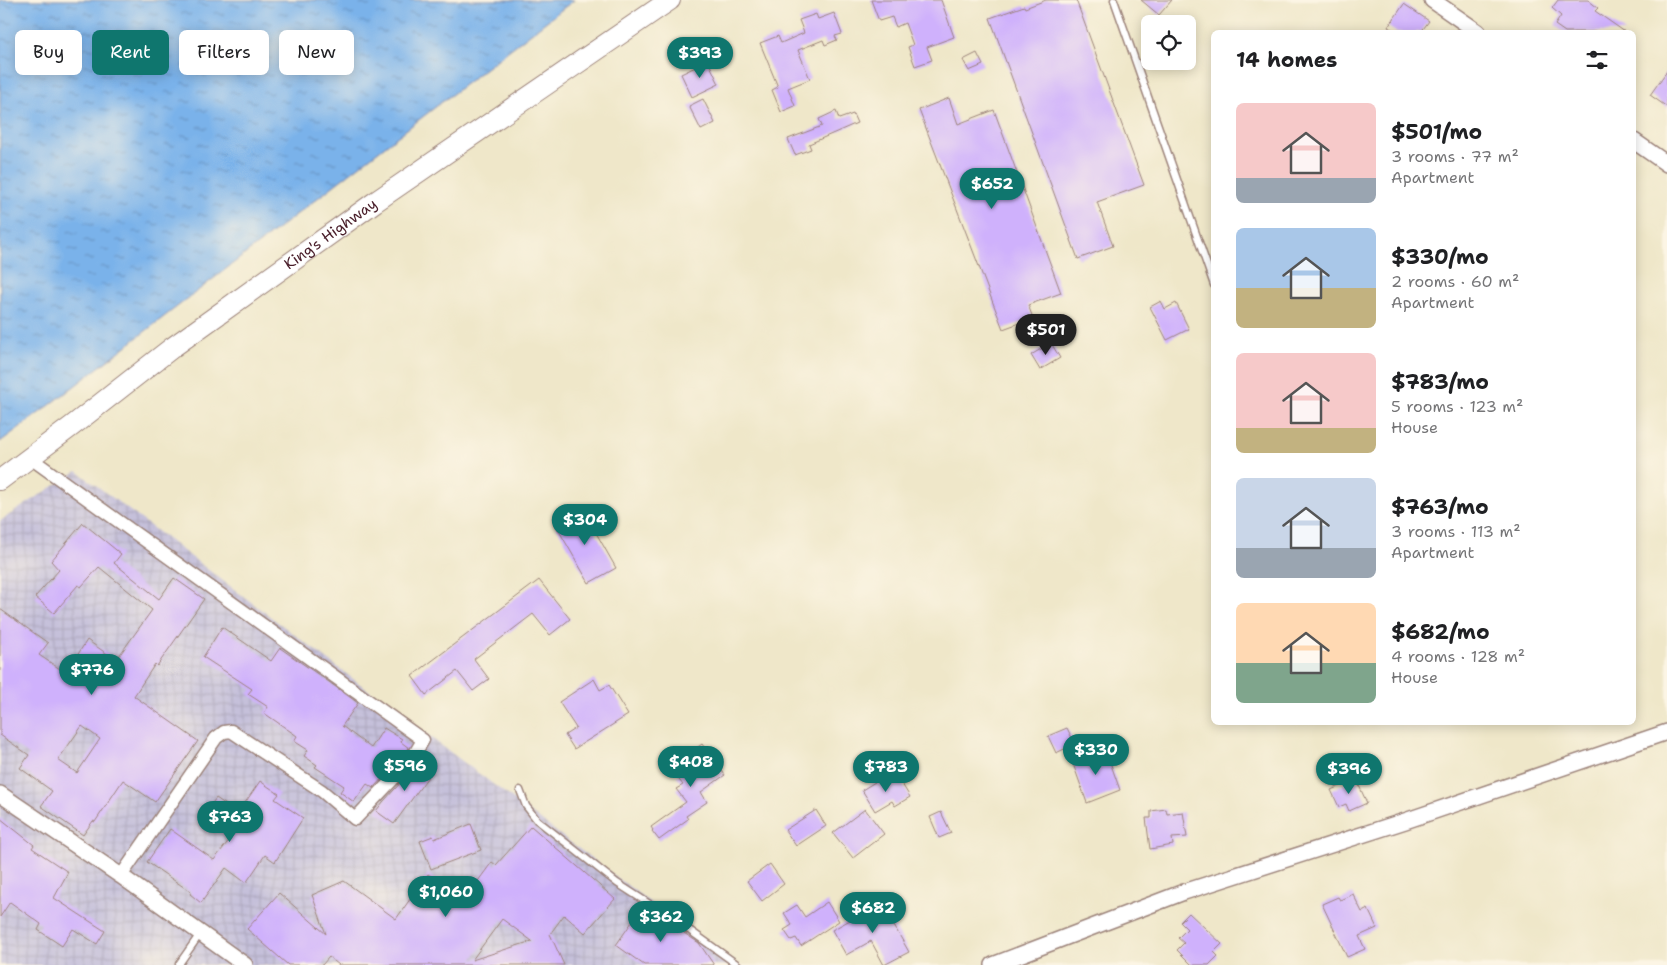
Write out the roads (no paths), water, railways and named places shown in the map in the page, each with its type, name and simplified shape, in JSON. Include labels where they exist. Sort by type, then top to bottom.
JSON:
[{"type":"highway","name":"King's Highway","points":[[0,480],[173,347],[375,202],[670,0]]},
{"type":"street","points":[[1432,0],[1475,30]]},
{"type":"street","points":[[1636,142],[1667,164]]},
{"type":"street","points":[[29,457],[423,740],[411,760],[355,819],[314,786],[231,731],[224,732],[216,738],[121,876]]},
{"type":"street","points":[[993,965],[1184,892],[1405,821],[1667,732]]},
{"type":"street","points":[[0,794],[121,876],[245,965]]},
{"type":"lane","points":[[1114,0],[1211,276]]},
{"type":"lane","points":[[520,790],[526,806],[538,820],[617,883],[738,965]]},
{"type":"lane","points":[[179,964],[201,933]]},
{"type":"water","points":[[0,0],[574,0],[50,405],[0,442]]}]
